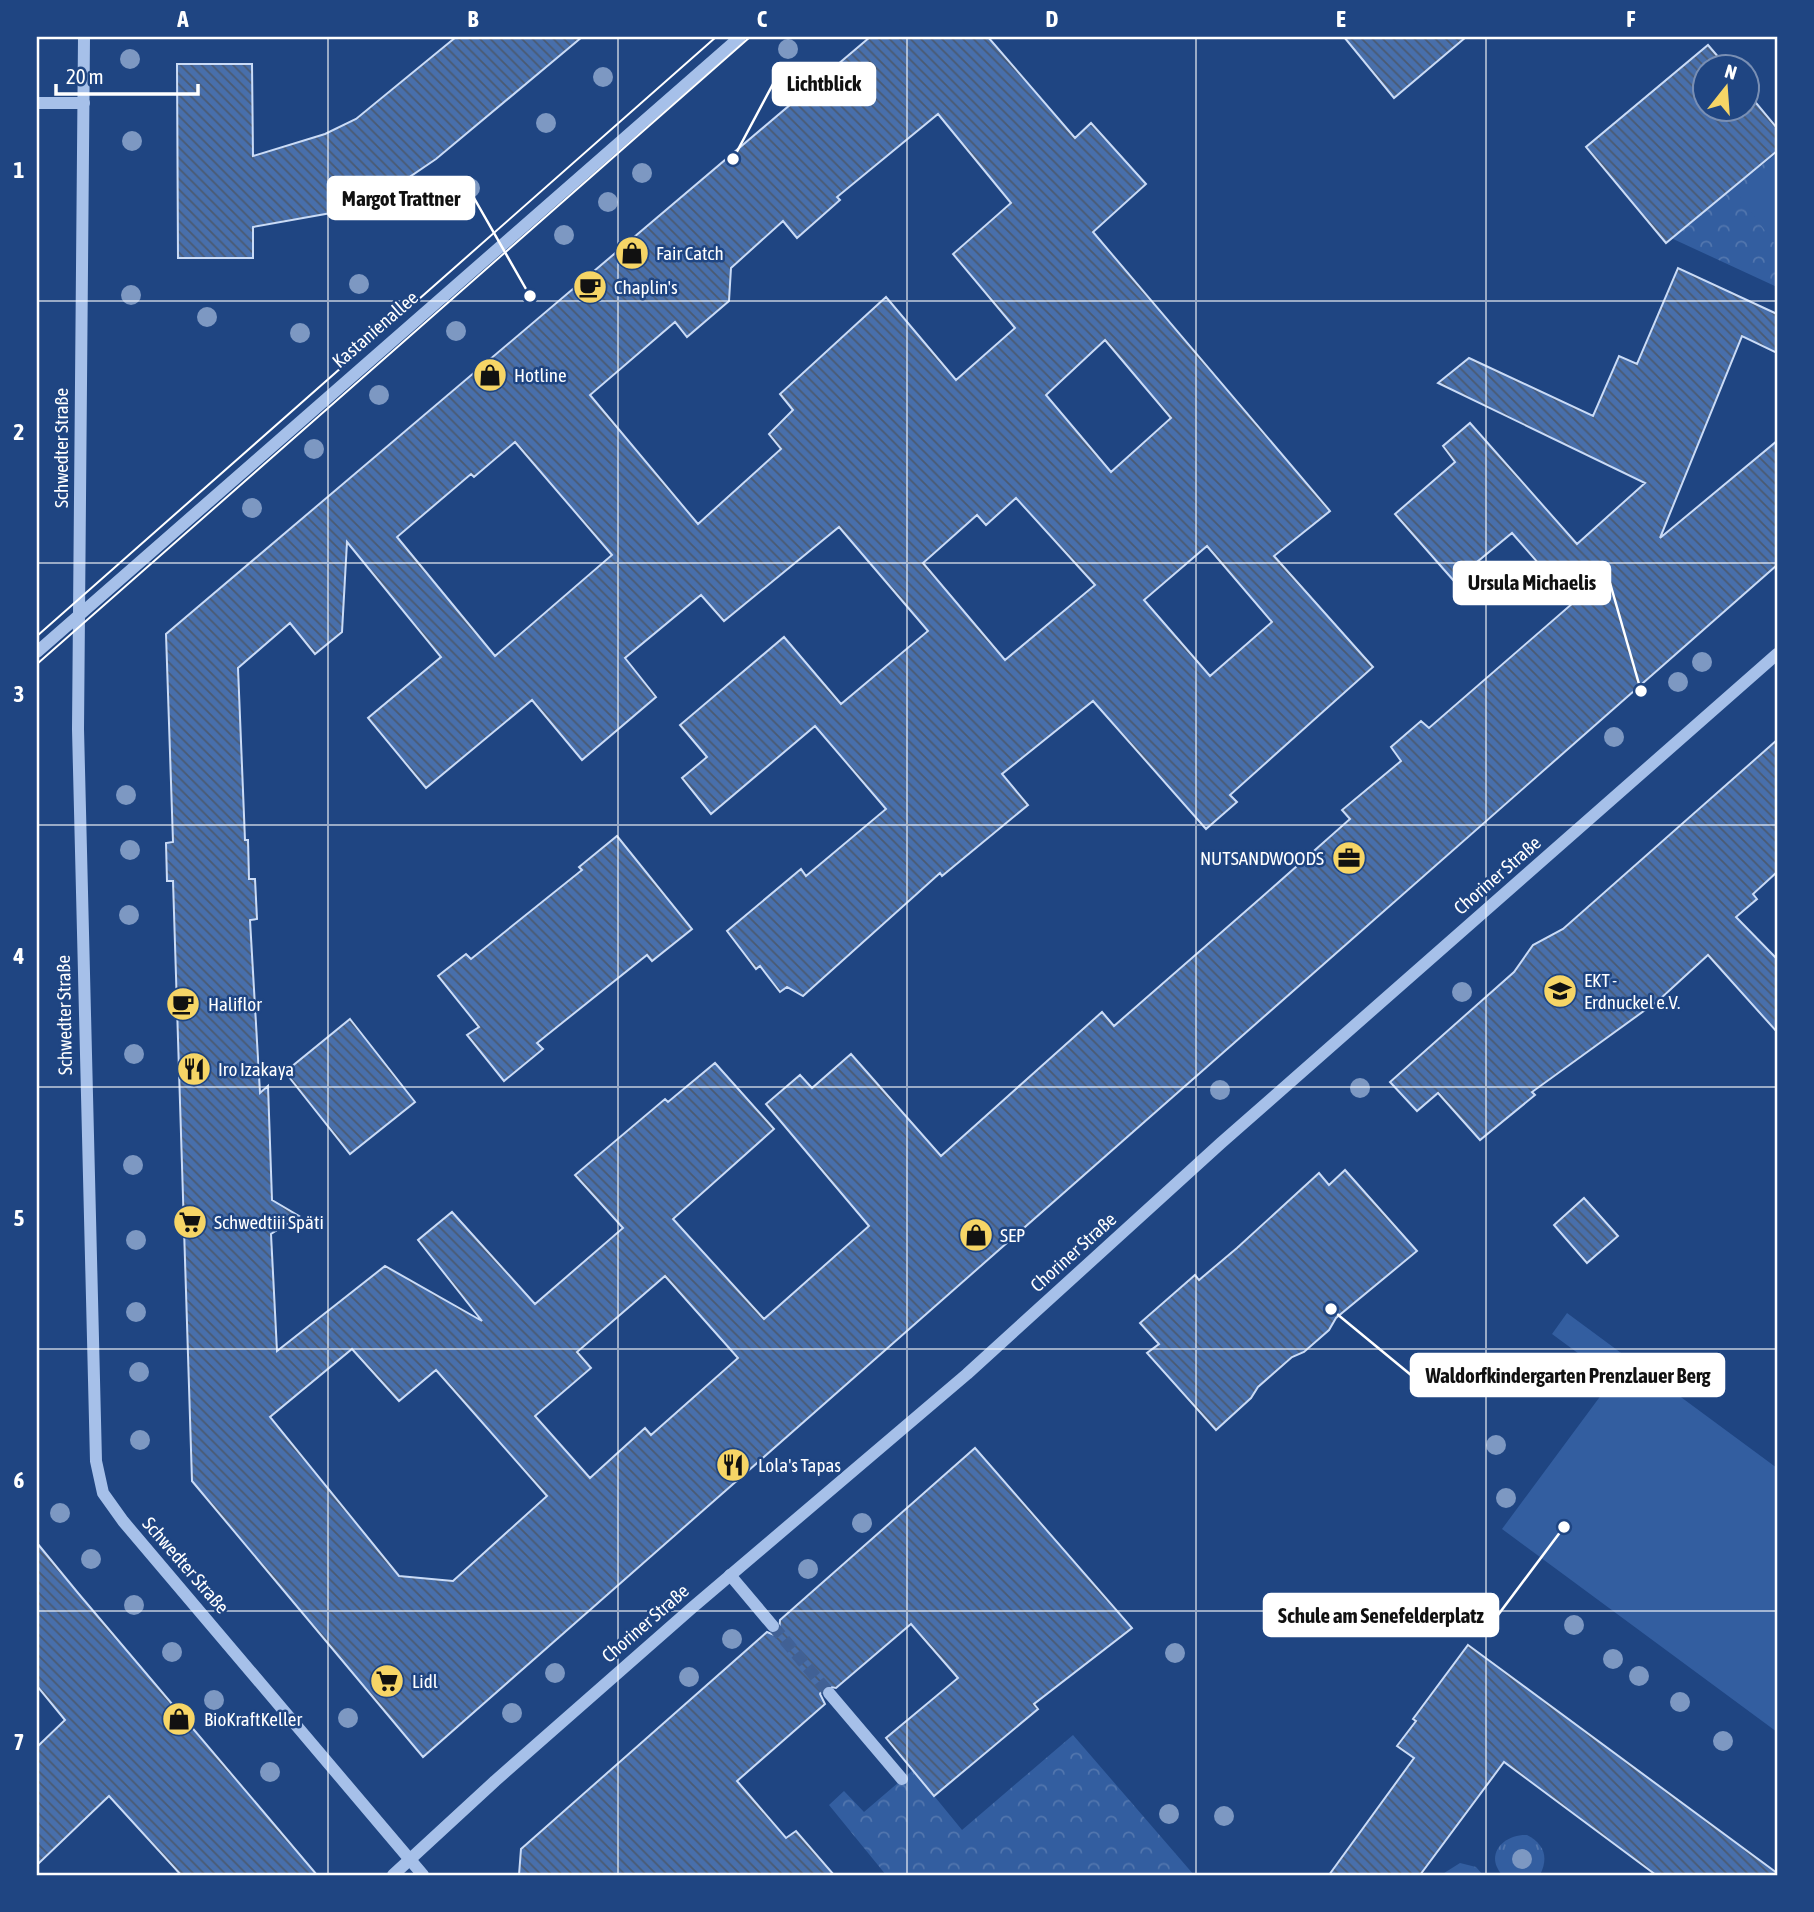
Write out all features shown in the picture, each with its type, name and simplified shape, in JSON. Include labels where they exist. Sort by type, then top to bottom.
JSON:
[{"type":"street","name":"Schwedter Straße","points":[[84,37],[79,613],[80,867],[96,1461],[103,1493],[123,1521],[423,1875]]},
{"type":"street","name":"Kastanienallee","points":[[37,652],[740,37]]},
{"type":"street","points":[[37,103],[84,103]]},
{"type":"street","name":"Choriner Straße","points":[[393,1875],[495,1780],[730,1575],[967,1374],[1221,1143],[1777,654]]},
{"type":"street","points":[[730,1575],[773,1626]]},
{"type":"street","points":[[830,1693],[902,1779]]},
{"type":"green space","points":[[1777,153],[1777,287],[1671,238]]},
{"type":"green space","points":[[1777,161],[1777,247],[1738,194]]},
{"type":"green space","points":[[1567,1313],[1777,1468],[1777,1732],[1502,1529],[1613,1379],[1552,1334]]},
{"type":"green space","points":[[1073,1735],[1194,1875],[886,1875],[829,1805],[844,1791],[864,1812],[913,1770],[962,1830]]},
{"type":"green space","points":[[1527,1835],[1543,1852],[1544,1862],[1540,1875],[1502,1875],[1495,1860],[1499,1847],[1511,1838]]},
{"type":"green space","points":[[1460,1863],[1476,1867],[1483,1875],[1441,1875]]},
{"type":"building","points":[[456,37],[582,37],[436,159],[405,180],[331,213],[253,227],[253,258],[178,258],[177,64],[252,64],[253,156],[325,134],[356,119]]},
{"type":"building","points":[[870,37],[988,37],[1075,138],[1091,123],[1146,184],[1093,232],[1330,511],[1274,556],[1373,667],[1230,795],[1237,802],[1206,829],[1093,701],[1002,774],[1028,805],[942,876],[940,873],[803,996],[787,987],[780,992],[760,966],[756,969],[727,931],[801,869],[806,876],[886,809],[815,726],[711,814],[682,778],[707,757],[680,725],[784,637],[841,704],[928,631],[839,527],[724,621],[701,595],[625,658],[656,697],[582,760],[532,700],[426,788],[368,718],[441,657],[347,542],[342,632],[315,654],[290,623],[238,668],[245,840],[248,840],[249,879],[255,879],[257,919],[250,920],[260,1093],[268,1086],[272,1200],[299,1216],[271,1234],[277,1351],[385,1266],[482,1321],[418,1240],[452,1212],[535,1304],[623,1228],[575,1175],[665,1099],[668,1102],[715,1063],[774,1129],[673,1219],[764,1319],[869,1226],[766,1104],[800,1075],[812,1088],[851,1054],[941,1156],[1102,1012],[1114,1026],[1263,896],[1350,819],[1342,810],[1401,761],[1391,747],[1421,721],[1429,728],[1573,603],[1512,533],[1454,581],[1395,514],[1455,462],[1443,446],[1470,423],[1577,544],[1645,483],[1438,383],[1469,358],[1593,416],[1619,356],[1637,364],[1678,268],[1777,314],[1777,353],[1742,336],[1660,538],[1777,441],[1777,565],[423,1757],[192,1481],[173,881],[167,881],[166,843],[173,842],[166,634]],"holes":[[[938,114],[1011,203],[953,254],[1015,328],[956,380],[886,297],[780,394],[793,410],[769,434],[781,449],[698,524],[590,395],[675,322],[687,337],[729,301],[731,268],[783,221],[797,238],[840,200],[837,197]],[[1105,340],[1171,418],[1111,472],[1046,395]],[[515,442],[612,555],[495,656],[397,537],[471,474],[474,477]],[[1016,498],[1095,585],[1005,660],[923,563],[977,515],[986,525]],[[1207,546],[1272,622],[1210,676],[1144,600]],[[665,1276],[738,1358],[651,1435],[645,1428],[590,1478],[535,1416],[591,1368],[577,1352]],[[352,1349],[399,1401],[436,1370],[547,1496],[453,1581],[399,1576],[270,1417]]]},
{"type":"building","points":[[1344,37],[1466,37],[1394,98]]},
{"type":"building","points":[[1708,45],[1714,52],[1700,52]]},
{"type":"building","points":[[1692,58],[1692,122],[1762,122],[1762,110],[1777,128],[1777,151],[1666,243],[1586,147]]},
{"type":"building","points":[[1777,740],[1777,872],[1753,894],[1757,899],[1736,917],[1777,959],[1777,1032],[1708,955],[1659,1000],[1532,1092],[1535,1095],[1480,1140],[1438,1093],[1417,1111],[1390,1082],[1514,972],[1533,945],[1563,929]]},
{"type":"building","points":[[617,836],[692,929],[652,961],[647,955],[537,1043],[543,1049],[504,1081],[467,1035],[479,1027],[438,976],[466,954],[471,959],[582,870],[579,867]]},
{"type":"building","points":[[350,1019],[415,1102],[350,1154],[285,1072]]},
{"type":"building","points":[[1345,1170],[1417,1251],[1336,1318],[1329,1330],[1304,1352],[1292,1357],[1258,1387],[1251,1398],[1216,1430],[1147,1353],[1159,1344],[1140,1323],[1195,1275],[1199,1280],[1319,1173],[1329,1185]]},
{"type":"building","points":[[1584,1198],[1618,1236],[1587,1263],[1554,1225]]},
{"type":"building","points":[[975,1448],[1132,1628],[1034,1704],[1038,1709],[934,1796],[886,1738],[958,1678],[911,1624],[836,1688],[824,1686],[820,1694],[825,1704],[737,1781],[786,1838],[796,1831],[834,1875],[519,1875],[521,1849],[767,1632],[774,1635],[779,1632],[780,1620]]},
{"type":"building","points":[[37,1543],[317,1875],[181,1875],[109,1796],[37,1865],[37,1747],[65,1720],[37,1686]]},
{"type":"building","points":[[1468,1645],[1777,1875],[1656,1875],[1504,1762],[1420,1875],[1329,1875],[1414,1758],[1397,1746],[1416,1721],[1413,1719]]},
{"type":"tunnel","points":[[773,1626],[829,1693]]},
{"type":"tram line","points":[[37,636],[716,37]]},
{"type":"tram line","points":[[37,664],[750,37]]},
{"type":"place","name":"Lichtblick","points":[[733,159]]},
{"type":"place","name":"Fair Catch","points":[[632,253]]},
{"type":"place","name":"Chaplin's","points":[[590,287]]},
{"type":"place","name":"Margot Trattner","points":[[530,296]]},
{"type":"place","name":"Hotline","points":[[490,375]]},
{"type":"place","name":"Ursula Michaelis","points":[[1641,691]]},
{"type":"place","name":"NUTSANDWOODS","points":[[1349,858]]},
{"type":"place","name":"EKT - Erdnuckel e.V.","points":[[1560,991]]},
{"type":"place","name":"Haliflor","points":[[183,1004]]},
{"type":"place","name":"Iro Izakaya","points":[[194,1069]]},
{"type":"place","name":"Schwedtiii Späti","points":[[190,1222]]},
{"type":"place","name":"SEP","points":[[976,1235]]},
{"type":"place","name":"Waldorfkindergarten Prenzlauer Berg","points":[[1331,1309]]},
{"type":"place","name":"Lola's Tapas","points":[[733,1465]]},
{"type":"place","name":"Schule am Senefelderplatz","points":[[1564,1527]]},
{"type":"place","name":"Lidl","points":[[387,1681]]},
{"type":"place","name":"BioKraftKeller","points":[[179,1719]]}]
